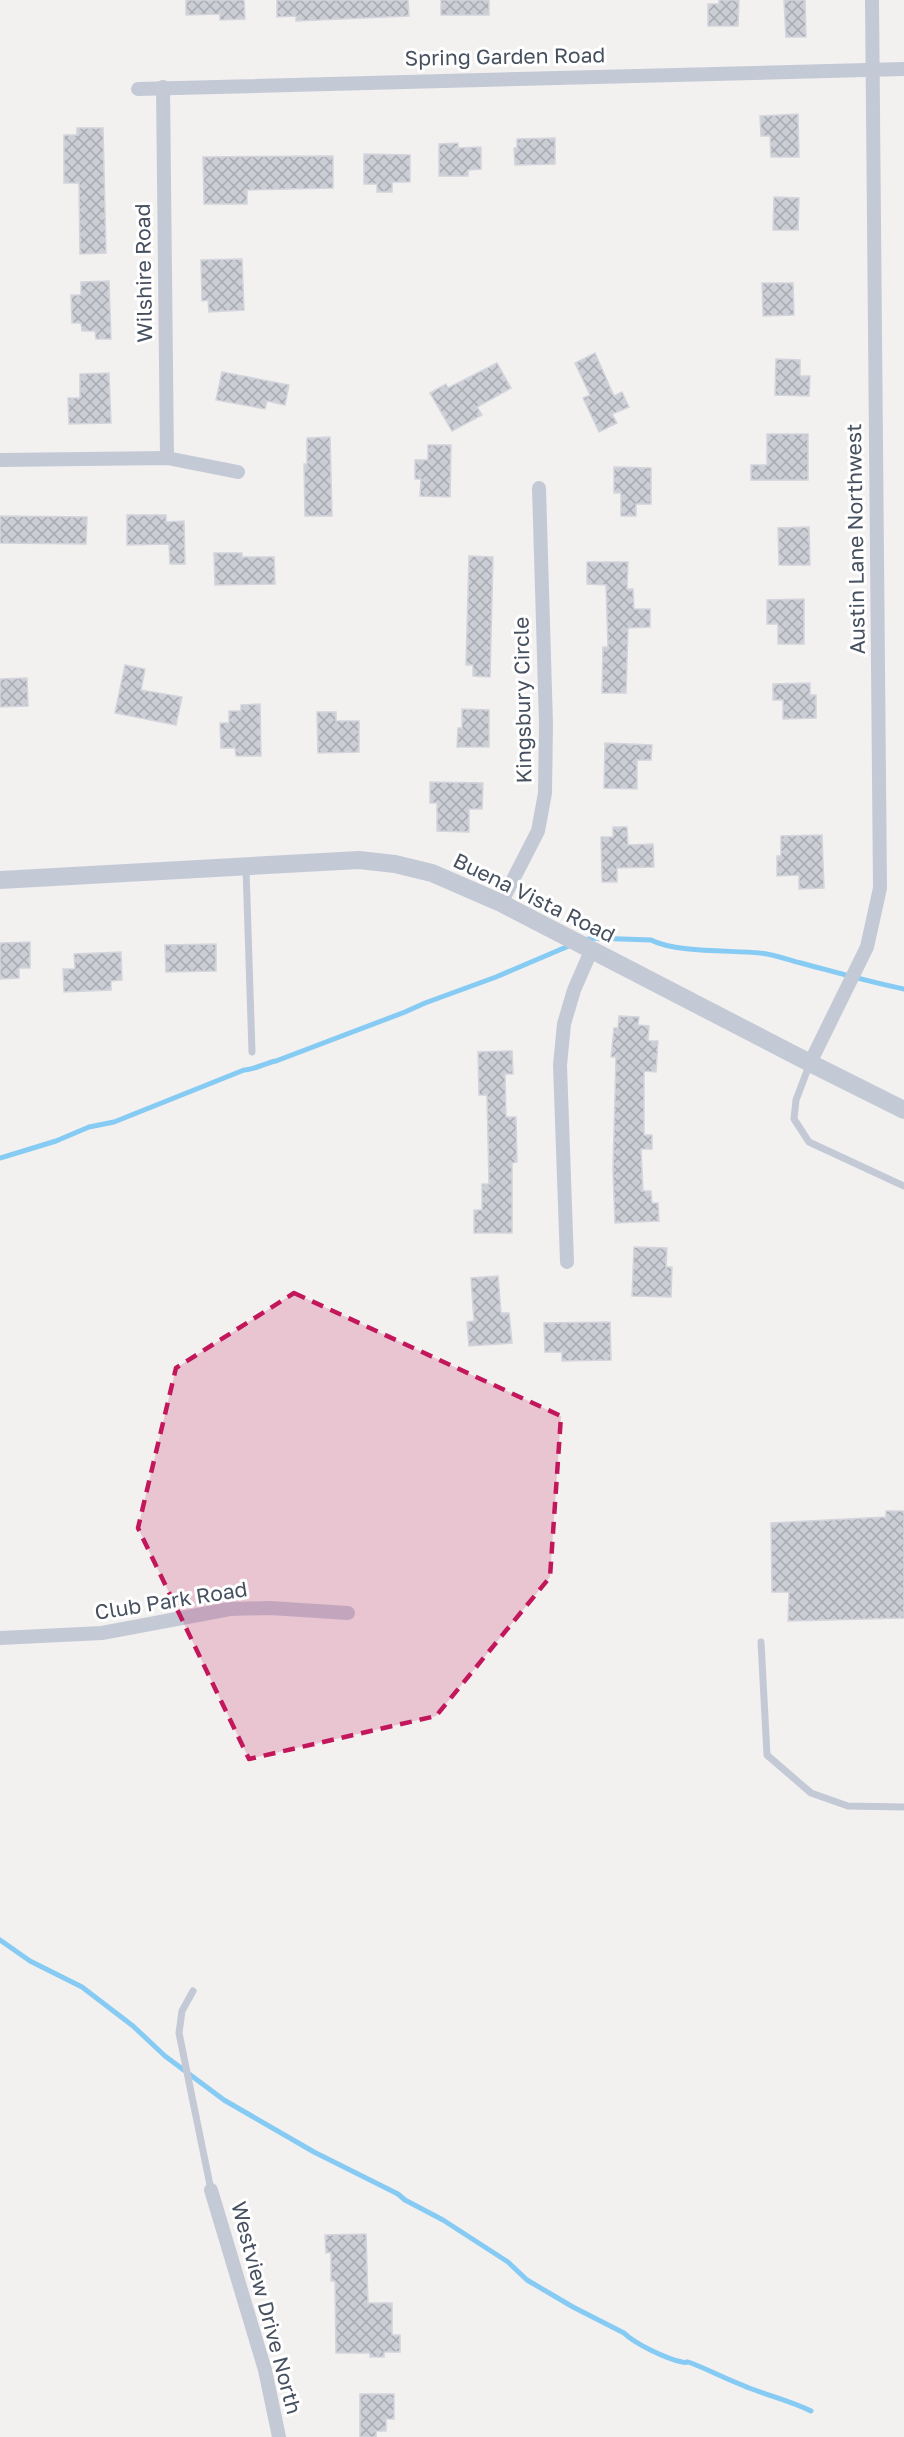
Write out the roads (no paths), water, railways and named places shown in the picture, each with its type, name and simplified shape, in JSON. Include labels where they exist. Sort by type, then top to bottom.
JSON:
[{"type":"street","name":"Austin Lane Northwest","points":[[810,1063],[867,947],[880,888],[872,0]]},
{"type":"street","name":"Spring Garden Road","points":[[138,89],[904,69]]},
{"type":"street","name":"Wilshire Road","points":[[163,87],[167,458]]},
{"type":"street","points":[[0,460],[167,458],[238,472]]},
{"type":"street","name":"Kingsbury Circle","points":[[501,903],[538,831],[545,793],[546,724],[539,488]]},
{"type":"street","name":"Buena Vista Road","points":[[0,880],[359,860],[395,864],[432,873],[501,903],[904,1110]]},
{"type":"street","points":[[567,1262],[560,1065],[564,1024],[574,990],[591,951]]},
{"type":"street","name":"Club Park Road","points":[[0,1638],[38,1638],[102,1633],[230,1609],[270,1608],[348,1613]]},
{"type":"street","name":"Westview Drive North","points":[[211,2190],[265,2370],[279,2437]]},
{"type":"lane","points":[[246,866],[252,1052]]},
{"type":"lane","points":[[810,1063],[796,1100],[794,1119],[809,1142],[904,1186]]},
{"type":"lane","points":[[761,1642],[767,1755],[811,1793],[848,1806],[904,1807]]},
{"type":"lane","points":[[193,1991],[182,2011],[179,2033],[211,2190]]},
{"type":"waterway","points":[[585,940],[593,938],[651,940],[689,949],[765,954],[904,989]]},
{"type":"waterway","points":[[0,1158],[56,1141],[89,1127],[114,1122],[244,1070],[276,1061],[496,977],[571,945]]},
{"type":"waterway","points":[[0,1940],[30,1961],[82,1987],[133,2026],[165,2056],[224,2100],[314,2152],[398,2194],[443,2220],[508,2262],[527,2280],[573,2307],[660,2354],[691,2363],[751,2389],[811,2411]]}]
